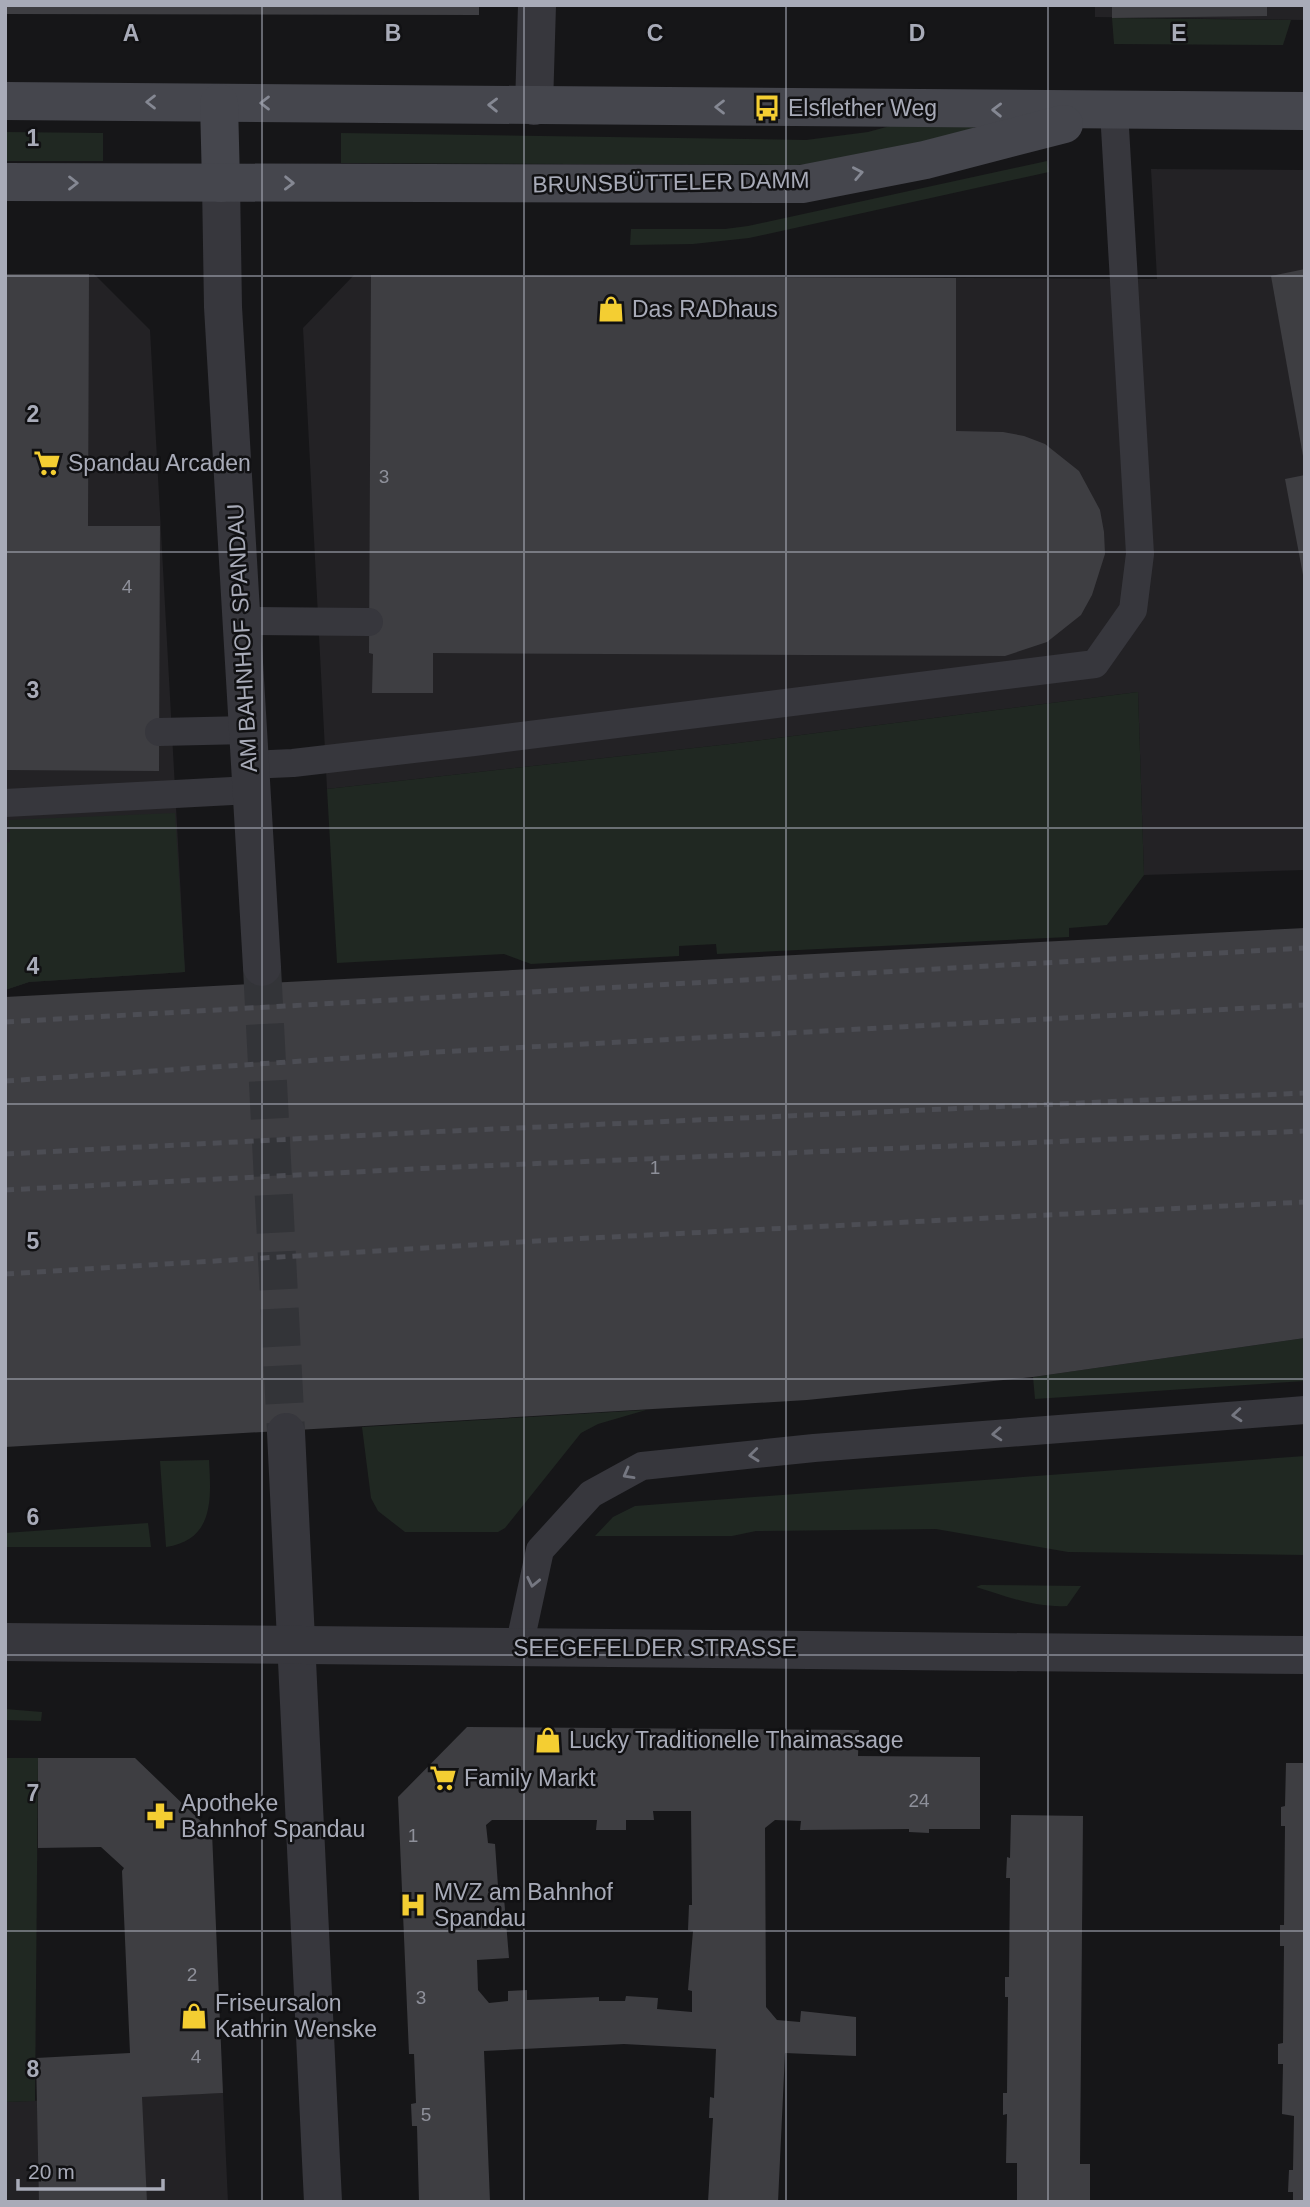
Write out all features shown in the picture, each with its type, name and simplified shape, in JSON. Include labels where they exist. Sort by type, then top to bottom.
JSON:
[{"type":"main road","name":"BRUNSBÜTTELER DAMM","points":[[5,101],[1305,111]]},
{"type":"main road","points":[[219,103],[221,183]]},
{"type":"main road","name":"BRUNSBÜTTELER DAMM","points":[[5,182],[802,184],[925,160],[1114,111]]},
{"type":"street","points":[[534,106],[537,5]]},
{"type":"street","name":"AM BAHNHOF SPANDAU","points":[[221,183],[223,307],[262,967]]},
{"type":"street","points":[[286,1432],[323,2202]]},
{"type":"street","name":"SEEGEFELDER STRASSE","points":[[5,1642],[1305,1655]]},
{"type":"lane","points":[[5,803],[250,761],[293,763],[488,741],[1095,664],[1133,610],[1140,554],[1114,111]]},
{"type":"lane","points":[[242,621],[369,622]]},
{"type":"lane","points":[[159,732],[250,761]]},
{"type":"lane","points":[[519,1647],[540,1550],[591,1494],[642,1466],[814,1448],[1305,1410]]},
{"type":"shaded area","points":[[1095,5],[1305,5],[1305,20],[1095,17]]},
{"type":"shaded area","points":[[1112,18],[1291,20],[1283,45],[1114,44]]},
{"type":"shaded area","points":[[972,119],[975,132],[830,163],[341,163],[341,133],[806,140],[868,132],[890,126]]},
{"type":"shaded area","points":[[5,132],[103,133],[103,161],[5,161]]},
{"type":"shaded area","points":[[1047,161],[1049,172],[749,238],[693,244],[630,245],[631,229],[725,229],[748,226]]},
{"type":"shaded area","points":[[1151,169],[1305,170],[1305,870],[1144,875],[1138,692],[730,744],[327,789],[303,328],[354,275],[1157,279]]},
{"type":"shaded area","points":[[5,274],[94,274],[150,330],[185,972],[29,982],[5,990]]},
{"type":"shaded area","points":[[1138,692],[1144,875],[1107,925],[1069,928],[1069,937],[717,954],[716,944],[679,946],[679,956],[531,964],[504,954],[337,963],[327,789],[730,744]]},
{"type":"shaded area","points":[[175,813],[185,972],[29,982],[5,990],[5,843],[10,842],[9,820]]},
{"type":"shaded area","points":[[1305,1338],[1305,1381],[1035,1399],[1033,1377]]},
{"type":"shaded area","points":[[646,1410],[598,1424],[581,1433],[505,1528],[498,1532],[405,1532],[378,1511],[371,1498],[362,1427]]},
{"type":"shaded area","points":[[1305,1456],[1305,1555],[1068,1552],[936,1529],[756,1531],[732,1536],[595,1536],[613,1517],[635,1506]]},
{"type":"shaded area","points":[[209,1460],[209,1502],[202,1526],[194,1536],[182,1543],[166,1547],[160,1461]]},
{"type":"shaded area","points":[[148,1523],[151,1547],[5,1547],[5,1533]]},
{"type":"shaded area","points":[[1081,1586],[1067,1606],[1055,1606],[1021,1601],[976,1587]]},
{"type":"shaded area","points":[[5,1709],[42,1712],[41,1721],[5,1720]]},
{"type":"shaded area","points":[[5,1758],[38,1758],[35,2101],[5,2102]]},
{"type":"shaded area","points":[[223,2093],[228,2202],[5,2202],[5,2102]]},
{"type":"building","points":[[5,5],[479,5],[479,15],[5,14]]},
{"type":"building","points":[[1112,5],[1267,5],[1267,16],[1112,18]]},
{"type":"building","points":[[1305,269],[1305,456],[1303,456],[1271,276]]},
{"type":"building","name":"Spandau Arcaden","points":[[5,274],[89,274],[88,526],[160,526],[159,771],[5,770]]},
{"type":"building","points":[[371,275],[956,278],[956,431],[1003,432],[1024,436],[1045,444],[1079,471],[1100,510],[1104,532],[1105,554],[1092,595],[1081,615],[1047,642],[1005,656],[433,653],[433,693],[372,693],[373,654],[369,653]]},
{"type":"building","points":[[1305,475],[1305,575],[1303,575],[1285,479]]},
{"type":"building","points":[[1305,928],[1305,1338],[1033,1377],[807,1400],[5,1447],[5,997]]},
{"type":"building","points":[[467,1727],[859,1730],[858,1756],[980,1757],[980,1829],[929,1829],[929,1833],[909,1832],[909,1829],[800,1830],[801,1821],[775,1820],[765,1828],[766,2007],[777,2020],[800,2022],[801,2011],[856,2017],[856,2056],[785,2053],[778,2202],[708,2202],[713,2118],[709,2118],[710,2097],[714,2098],[716,2049],[624,2044],[484,2051],[490,2202],[419,2202],[417,2126],[412,2126],[411,2104],[416,2103],[414,2054],[409,2054],[398,1797]],"holes":[[[653,1811],[691,1811],[692,1905],[689,1905],[688,1930],[693,1931],[688,1990],[692,1991],[692,2012],[657,2009],[658,1998],[626,1996],[625,2001],[599,2001],[599,1997],[527,2000],[527,1990],[508,1991],[508,2001],[489,2003],[478,1990],[477,1960],[509,1958],[503,1886],[498,1886],[495,1844],[488,1843],[486,1825],[492,1820],[597,1820],[596,1830],[626,1830],[626,1820],[654,1820]]]},
{"type":"building","points":[[38,1758],[135,1758],[212,1832],[223,2093],[142,2097],[147,2202],[39,2202],[36,2058],[130,2053],[124,1868],[101,1847],[38,1848]]},
{"type":"building","points":[[1286,1763],[1305,1763],[1305,2202],[1293,2202],[1293,2192],[1288,2192],[1289,2170],[1293,2170],[1294,2116],[1282,2114],[1283,2064],[1278,2064],[1278,2044],[1283,2043],[1284,1946],[1280,1946],[1280,1925],[1284,1925],[1285,1826],[1281,1826],[1281,1807],[1285,1806]]},
{"type":"building","points":[[1011,1815],[1083,1816],[1080,2164],[1090,2164],[1090,2202],[1017,2202],[1017,2163],[1006,2163],[1007,2114],[1003,2115],[1003,2093],[1007,2093],[1008,1997],[1005,1997],[1005,1977],[1009,1977],[1010,1878],[1006,1878],[1007,1857],[1010,1858]]},
{"type":"tunnel","points":[[262,967],[286,1432]]},
{"type":"railway","points":[[5,1022],[1305,948]]},
{"type":"railway","points":[[5,1081],[437,1052],[1305,1005]]},
{"type":"railway","points":[[5,1154],[428,1132],[1305,1093]]},
{"type":"railway","points":[[5,1190],[432,1168],[1305,1131]]},
{"type":"railway","points":[[5,1274],[570,1239],[1305,1202]]},
{"type":"place","name":"Elsflether Weg","points":[[767,108]]},
{"type":"place","name":"Das RADhaus","points":[[611,309]]},
{"type":"place","name":"Spandau Arcaden","points":[[47,463]]},
{"type":"place","name":"Lucky Traditionelle Thaimassage","points":[[548,1740]]},
{"type":"place","name":"Family Markt","points":[[443,1778]]},
{"type":"place","name":"Apotheke Bahnhof Spandau","points":[[160,1816]]},
{"type":"place","name":"MVZ am Bahnhof Spandau","points":[[413,1905]]},
{"type":"place","name":"Friseursalon Kathrin Wenske","points":[[194,2016]]}]
